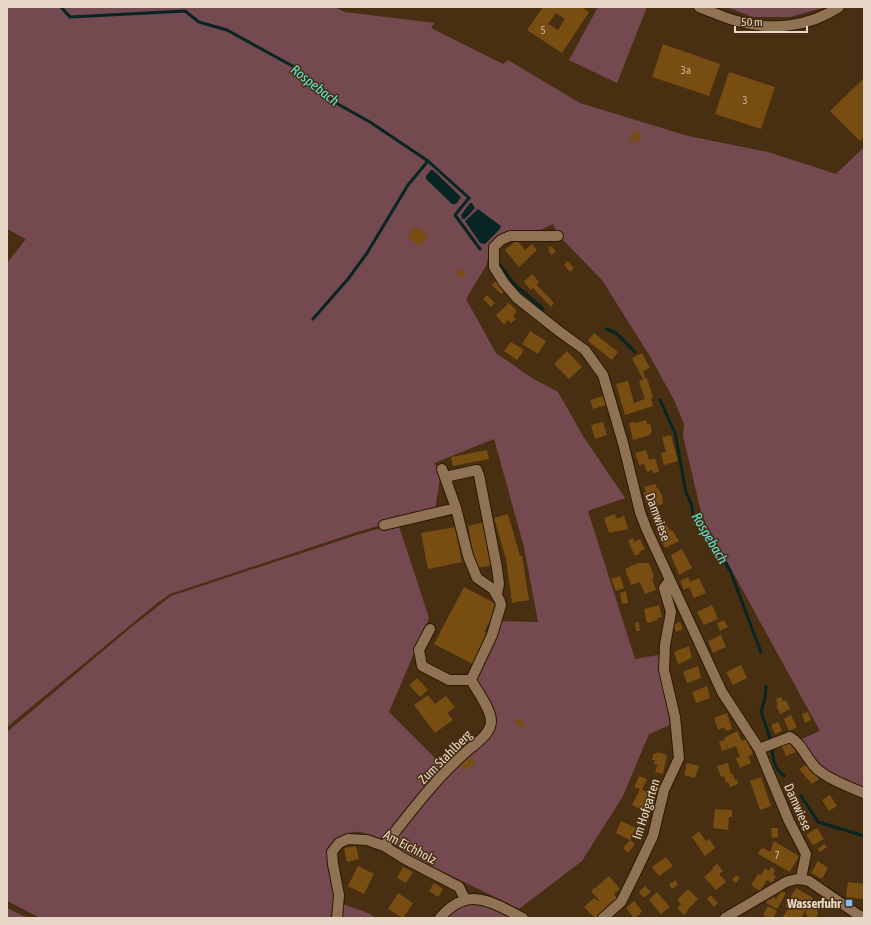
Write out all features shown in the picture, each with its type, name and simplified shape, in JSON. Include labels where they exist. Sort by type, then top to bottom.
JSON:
[{"type":"street","points":[[699,7],[738,21],[771,27],[791,26],[813,20],[830,13],[839,7]]},
{"type":"street","name":"Damwiese","points":[[558,236],[510,236],[501,240],[494,247],[494,267],[504,283],[517,298],[585,350],[603,375],[623,443],[640,512],[646,528],[722,692],[759,749],[789,821],[806,854],[801,878]]},
{"type":"street","points":[[430,628],[419,650],[422,666],[449,680],[470,680],[492,635],[498,617],[500,600],[496,594],[494,589],[477,578],[468,556],[456,508],[444,473],[477,470],[497,568],[499,584],[496,594]]},
{"type":"street","points":[[384,525],[456,508]]},
{"type":"street","name":"Im Hofgarten","points":[[603,918],[621,902],[653,836],[664,790],[679,758],[675,717],[664,670],[665,645],[671,612],[664,588],[670,580]]},
{"type":"street","name":"Zum Stahlberg","points":[[384,846],[452,764],[486,734],[491,722],[489,711],[470,680]]},
{"type":"street","points":[[759,749],[790,737],[796,740],[816,769],[843,784],[864,792]]},
{"type":"street","name":"Am Eichholz","points":[[337,918],[339,895],[332,864],[332,852],[339,843],[348,839],[368,840],[384,846],[405,859],[459,887],[465,899]]},
{"type":"street","points":[[725,918],[786,882],[801,878],[808,881],[864,918]]},
{"type":"street","points":[[440,918],[454,904],[465,899],[479,899],[523,918]]},
{"type":"shaded area","points":[[7,7],[334,7],[345,12],[435,23],[431,28],[503,64],[508,60],[580,103],[688,136],[768,152],[836,174],[864,147],[864,787],[846,781],[819,766],[799,740],[820,731],[702,516],[683,436],[684,424],[674,400],[651,358],[602,280],[558,235],[553,224],[536,232],[491,245],[486,266],[466,299],[496,353],[532,378],[558,392],[583,436],[625,498],[588,511],[635,659],[658,655],[670,725],[649,734],[623,796],[582,861],[519,909],[401,851],[394,842],[428,793],[493,721],[472,679],[497,621],[538,622],[524,547],[494,439],[434,463],[441,472],[435,510],[357,532],[170,594],[7,727],[7,263],[26,239],[7,229]]},
{"type":"shaded area","points":[[598,7],[647,7],[617,83],[569,60]]},
{"type":"shaded area","points":[[727,7],[826,7],[790,17],[753,17]]},
{"type":"shaded area","points":[[398,523],[429,618],[389,712],[446,769],[388,836],[376,838],[360,832],[352,832],[335,841],[334,918],[40,918],[7,901],[7,732],[129,629],[171,596]]},
{"type":"shaded area","points":[[343,904],[368,913],[376,918],[341,918]]},
{"type":"shaded area","points":[[474,904],[495,909],[513,918],[445,918],[458,908]]},
{"type":"shaded area","points":[[7,908],[28,918],[7,918]]},
{"type":"water","points":[[431,170],[433,170],[461,197],[456,204],[452,204],[426,179],[426,176]]},
{"type":"water","points":[[470,203],[472,203],[475,208],[465,219],[462,219],[461,215]]},
{"type":"water","points":[[478,209],[501,226],[500,229],[485,244],[480,243],[465,221]]},
{"type":"building","points":[[543,7],[582,7],[589,12],[562,53],[527,30]],"holes":[[[556,13],[565,19],[558,30],[548,24]]]},
{"type":"building","points":[[663,44],[720,64],[709,96],[652,77]]},
{"type":"building","points":[[729,72],[775,87],[761,129],[715,114]]},
{"type":"building","points":[[864,78],[864,137],[860,141],[830,111]]},
{"type":"building","points":[[636,130],[642,135],[638,142],[635,141],[633,143],[629,141]]},
{"type":"building","points":[[415,226],[428,235],[420,246],[407,237]]},
{"type":"building","points":[[517,240],[525,250],[532,244],[537,250],[519,267],[505,250]]},
{"type":"building","points":[[550,246],[556,251],[552,255],[548,251],[550,250],[548,248]]},
{"type":"building","points":[[568,261],[574,268],[570,272],[564,265]]},
{"type":"building","points":[[460,269],[467,272],[462,278],[456,274]]},
{"type":"building","points":[[532,274],[539,282],[537,285],[554,303],[551,307],[533,288],[531,290],[524,282]]},
{"type":"building","points":[[497,280],[506,289],[501,294],[492,285]]},
{"type":"building","points":[[487,295],[495,303],[491,307],[483,299]]},
{"type":"building","points":[[509,303],[517,311],[513,316],[516,319],[511,323],[508,320],[504,325],[496,315]]},
{"type":"building","points":[[530,331],[546,341],[538,354],[522,344]]},
{"type":"building","points":[[594,333],[618,352],[612,360],[588,341]]},
{"type":"building","points":[[511,342],[524,350],[517,360],[504,351]]},
{"type":"building","points":[[567,351],[582,367],[569,379],[554,364]]},
{"type":"building","points":[[642,353],[650,368],[643,371],[645,378],[647,378],[653,397],[651,398],[653,406],[625,415],[616,384],[628,381],[634,403],[645,399],[639,381],[643,379],[632,358]]},
{"type":"building","points":[[604,396],[606,405],[593,409],[590,400]]},
{"type":"building","points":[[646,420],[647,424],[650,424],[652,432],[650,435],[633,440],[629,423]]},
{"type":"building","points":[[603,422],[607,435],[595,439],[591,425]]},
{"type":"building","points":[[671,435],[678,461],[664,465],[661,453],[666,452],[662,437]]},
{"type":"building","points":[[487,450],[489,459],[453,466],[451,457]]},
{"type":"building","points":[[646,450],[649,460],[655,458],[659,472],[653,473],[652,470],[647,472],[644,464],[639,465],[635,453]]},
{"type":"building","points":[[655,484],[662,495],[663,504],[649,508],[645,499],[644,492],[646,492],[644,487]]},
{"type":"building","points":[[508,514],[520,556],[522,556],[529,600],[512,603],[506,559],[494,518]]},
{"type":"building","points":[[615,514],[617,519],[624,516],[628,529],[609,533],[604,518]]},
{"type":"building","points":[[485,522],[493,565],[476,568],[468,526]]},
{"type":"building","points":[[666,524],[679,541],[665,548],[659,536],[661,535],[658,528]]},
{"type":"building","points":[[455,527],[462,562],[428,569],[421,533]]},
{"type":"building","points":[[633,538],[634,542],[640,539],[645,549],[639,552],[640,554],[635,556],[628,541]]},
{"type":"building","points":[[682,549],[692,568],[679,575],[671,555]]},
{"type":"building","points":[[638,563],[649,563],[654,576],[654,579],[652,579],[656,590],[645,594],[640,582],[631,585],[625,569]]},
{"type":"building","points":[[620,576],[624,588],[616,591],[611,579]]},
{"type":"building","points":[[688,577],[690,582],[699,578],[706,593],[694,598],[689,587],[684,590],[680,581]]},
{"type":"building","points":[[464,587],[498,605],[484,632],[489,634],[473,664],[434,644]]},
{"type":"building","points":[[626,591],[628,603],[622,604],[620,593]]},
{"type":"building","points":[[659,605],[662,617],[657,618],[658,620],[647,623],[644,609]]},
{"type":"building","points":[[712,605],[718,619],[704,625],[697,612]]},
{"type":"building","points":[[724,620],[728,627],[720,631],[717,623]]},
{"type":"building","points":[[639,622],[640,631],[636,631],[635,623]]},
{"type":"building","points":[[680,622],[683,629],[676,632],[673,625]]},
{"type":"building","points":[[721,635],[726,647],[713,653],[708,641]]},
{"type":"building","points":[[689,646],[692,658],[678,664],[674,652]]},
{"type":"building","points":[[741,665],[747,678],[733,685],[726,672]]},
{"type":"building","points":[[698,666],[701,678],[687,683],[683,672]]},
{"type":"building","points":[[417,678],[428,690],[420,697],[409,685]]},
{"type":"building","points":[[707,686],[710,698],[696,703],[692,692]]},
{"type":"building","points":[[428,695],[435,704],[446,696],[455,707],[447,713],[453,720],[435,733],[414,705]]},
{"type":"building","points":[[781,697],[783,701],[786,700],[790,709],[780,714],[776,705],[778,705],[776,699]]},
{"type":"building","points":[[808,712],[811,720],[805,723],[802,714]]},
{"type":"building","points":[[727,713],[732,729],[726,731],[724,727],[718,730],[714,718]]},
{"type":"building","points":[[791,715],[797,727],[789,731],[784,719]]},
{"type":"building","points":[[518,718],[525,724],[521,728],[514,721]]},
{"type":"building","points":[[778,722],[782,731],[775,734],[771,725]]},
{"type":"building","points":[[737,731],[742,741],[746,739],[753,754],[748,756],[751,763],[740,768],[736,758],[740,757],[736,746],[729,749],[725,742],[728,749],[722,751],[719,742],[725,740],[724,738]]},
{"type":"building","points":[[791,740],[796,752],[786,756],[781,744]]},
{"type":"building","points":[[657,752],[667,755],[663,774],[655,772],[657,766],[659,765],[654,764],[655,760],[652,760],[654,753],[656,754]]},
{"type":"building","points":[[471,757],[476,762],[466,770],[461,765]]},
{"type":"building","points":[[687,763],[699,766],[695,778],[684,775]]},
{"type":"building","points":[[728,763],[731,774],[733,774],[735,780],[737,779],[738,784],[730,787],[728,782],[726,783],[724,776],[721,777],[717,766]]},
{"type":"building","points":[[807,764],[819,779],[812,784],[799,769]]},
{"type":"building","points":[[639,776],[647,779],[642,790],[652,794],[644,811],[632,805],[640,789],[634,787]]},
{"type":"building","points":[[761,777],[771,806],[760,810],[750,781]]},
{"type":"building","points":[[791,786],[795,798],[789,800],[784,788]]},
{"type":"building","points":[[830,795],[837,806],[829,811],[822,800]]},
{"type":"building","points":[[715,809],[732,810],[732,817],[729,817],[728,830],[713,828]]},
{"type":"building","points":[[621,821],[636,828],[630,840],[616,833]]},
{"type":"building","points":[[771,828],[778,828],[778,837],[772,838]]},
{"type":"building","points":[[817,828],[824,839],[813,845],[806,835]]},
{"type":"building","points":[[699,831],[706,841],[709,839],[715,848],[705,856],[692,837]]},
{"type":"building","points":[[630,840],[635,844],[628,853],[623,848]]},
{"type":"building","points":[[774,841],[799,856],[790,872],[758,854],[763,848],[770,852]]},
{"type":"building","points":[[824,844],[827,847],[820,852],[818,849]]},
{"type":"building","points":[[356,846],[359,859],[347,862],[344,848]]},
{"type":"building","points":[[666,857],[673,866],[659,876],[652,867]]},
{"type":"building","points":[[818,861],[828,868],[822,879],[811,873]]},
{"type":"building","points":[[717,864],[723,871],[719,874],[726,882],[716,890],[704,877]]},
{"type":"building","points":[[358,866],[374,874],[364,894],[348,886]]},
{"type":"building","points":[[403,867],[413,872],[406,883],[397,878]]},
{"type":"building","points":[[771,867],[775,870],[773,874],[776,876],[772,883],[767,880],[760,891],[751,885],[758,874],[761,875],[765,868],[769,871]]},
{"type":"building","points":[[736,875],[740,878],[736,883],[732,880]]},
{"type":"building","points":[[609,876],[620,889],[614,894],[617,898],[615,900],[616,901],[597,918],[595,918],[584,907],[594,898],[598,901],[599,900],[591,891],[594,888],[597,888],[597,886]]},
{"type":"building","points":[[676,880],[678,885],[672,889],[669,884]]},
{"type":"building","points":[[848,882],[864,884],[864,899],[846,897]]},
{"type":"building","points":[[434,883],[443,889],[438,897],[429,891]]},
{"type":"building","points":[[645,886],[651,892],[644,898],[639,892]]},
{"type":"building","points":[[796,888],[813,898],[801,918],[782,918],[789,908],[785,906]]},
{"type":"building","points":[[688,889],[698,899],[684,915],[677,908],[681,904],[677,900]]},
{"type":"building","points":[[781,891],[786,893],[777,909],[766,903],[768,899],[771,900],[772,897],[776,899]]},
{"type":"building","points":[[657,892],[670,907],[661,914],[649,900]]},
{"type":"building","points":[[398,893],[413,903],[403,918],[388,909]]},
{"type":"building","points":[[711,895],[718,903],[714,907],[707,899]]},
{"type":"building","points":[[634,901],[642,911],[634,918],[626,908]]},
{"type":"building","points":[[768,906],[777,911],[773,918],[763,915]]},
{"type":"building","points":[[812,907],[816,909],[818,913],[816,917],[812,919],[808,917],[806,913],[808,909]]},
{"type":"waterway","name":"Rospebach","points":[[61,7],[70,17],[185,11],[199,22],[227,30],[296,68],[336,103],[370,122],[428,161],[469,198],[455,215],[480,249]]},
{"type":"waterway","points":[[313,319],[348,279],[367,253],[408,185],[428,161]]},
{"type":"waterway","name":"Rospebach","points":[[497,261],[514,284],[543,309]]},
{"type":"waterway","name":"Rospebach","points":[[606,329],[616,333],[635,352]]},
{"type":"waterway","name":"Rospebach","points":[[660,400],[675,433],[686,492],[692,506],[693,515],[716,550],[723,557],[731,573],[761,652]]},
{"type":"waterway","name":"Rospebach","points":[[766,686],[765,698],[761,712],[770,738]]},
{"type":"waterway","name":"Rospebach","points":[[772,748],[775,764],[784,776]]},
{"type":"waterway","name":"Rospebach","points":[[801,796],[818,822],[864,836]]},
{"type":"place","name":"Wasserfuhr","points":[[849,903]]}]
